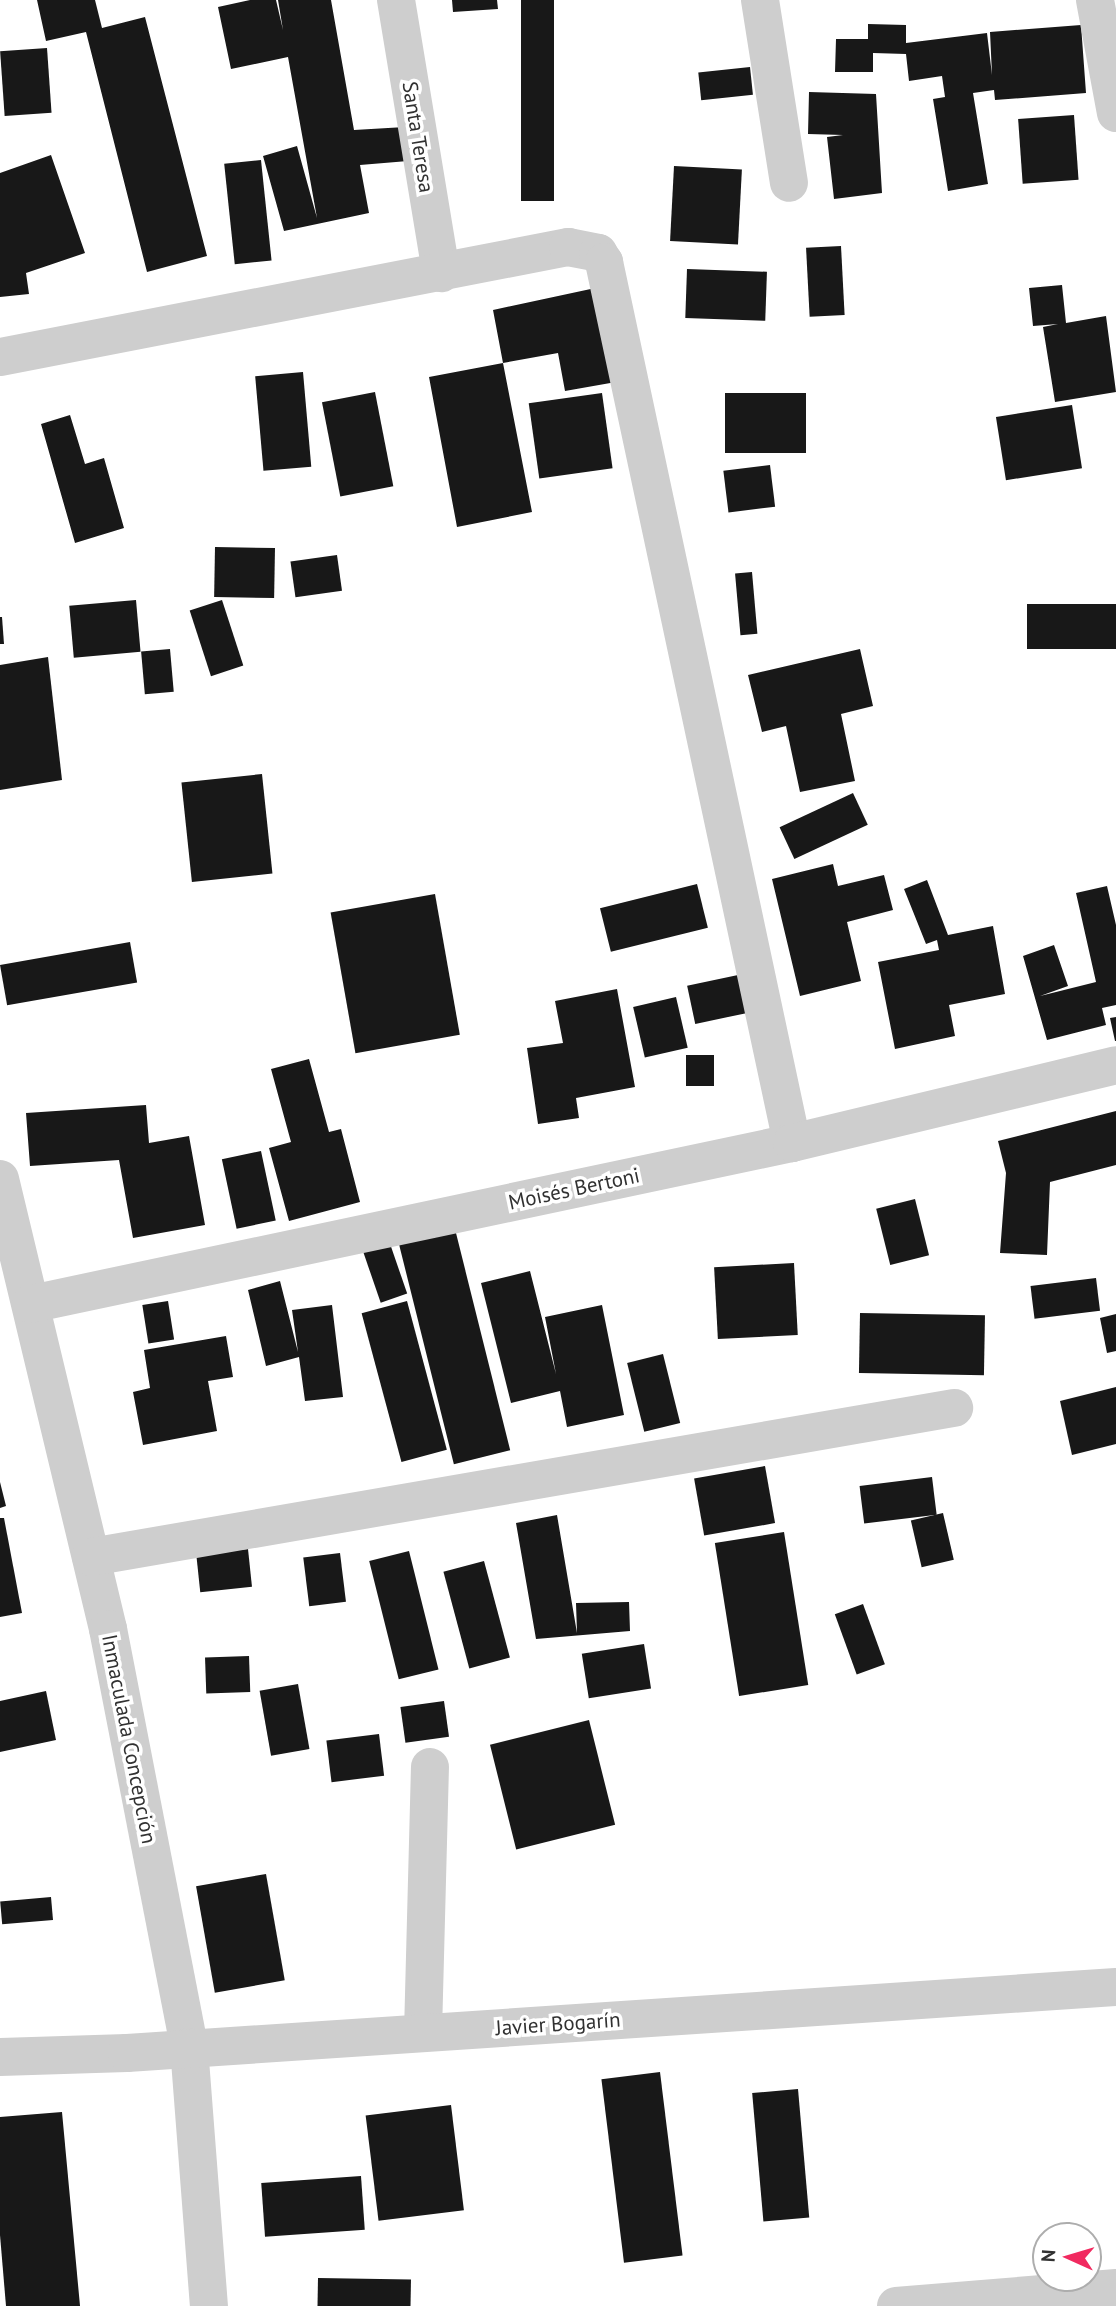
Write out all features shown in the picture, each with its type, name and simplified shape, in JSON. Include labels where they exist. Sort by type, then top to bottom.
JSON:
[{"type":"street","name":"Santa Teresa","points":[[396,0],[441,273]]},
{"type":"street","points":[[760,0],[789,183]]},
{"type":"street","points":[[1095,0],[1116,113]]},
{"type":"street","points":[[0,356],[568,247],[598,253],[604,262],[792,1143]]},
{"type":"street","name":"Moisés Bertoni","points":[[30,1304],[792,1143],[1116,1065]]},
{"type":"street","name":"Inmaculada Concepción","points":[[0,1179],[91,1557],[189,2047],[209,2306]]},
{"type":"street","points":[[91,1557],[954,1408]]},
{"type":"street","points":[[423,2032],[430,1767]]},
{"type":"street","name":"Javier Bogarín","points":[[0,2057],[1116,1987]]},
{"type":"street","points":[[896,2306],[1116,2288]]},
{"type":"building","points":[[37,0],[95,0],[102,28],[145,17],[207,256],[147,272],[86,32],[46,41]]},
{"type":"building","points":[[250,0],[276,0],[283,30],[278,0],[331,0],[354,130],[405,127],[408,161],[360,165],[369,213],[284,231],[263,156],[297,146],[317,218],[288,57],[231,69],[218,7]]},
{"type":"building","points":[[452,0],[497,0],[498,9],[453,12]]},
{"type":"building","points":[[521,0],[554,0],[554,201],[521,201]]},
{"type":"building","points":[[868,24],[906,25],[906,43],[987,33],[992,75],[990,32],[1081,25],[1086,93],[995,100],[994,90],[973,93],[988,184],[948,191],[933,99],[945,97],[942,76],[909,81],[906,54],[873,53],[873,72],[835,72],[836,39],[868,39]]},
{"type":"building","points":[[47,48],[52,113],[5,116],[0,51]]},
{"type":"building","points":[[750,67],[753,95],[701,100],[698,72]]},
{"type":"building","points":[[809,92],[876,94],[882,193],[834,199],[827,137],[843,135],[808,134]]},
{"type":"building","points":[[1074,115],[1079,180],[1023,184],[1018,119]]},
{"type":"building","points":[[51,155],[85,253],[26,273],[29,294],[0,297],[0,173]]},
{"type":"building","points":[[261,160],[272,260],[235,264],[224,164]]},
{"type":"building","points":[[674,166],[742,170],[738,244],[670,241]]},
{"type":"building","points":[[841,246],[845,315],[810,317],[806,248]]},
{"type":"building","points":[[687,269],[767,272],[765,321],[685,318]]},
{"type":"building","points":[[1062,285],[1066,323],[1106,316],[1116,392],[1055,402],[1043,327],[1058,324],[1033,326],[1029,288]]},
{"type":"building","points":[[600,287],[616,382],[565,391],[558,353],[503,363],[493,310]]},
{"type":"building","points":[[503,363],[532,512],[457,527],[429,377]]},
{"type":"building","points":[[303,372],[311,467],[263,471],[255,376]]},
{"type":"building","points":[[375,392],[393,486],[340,497],[322,402]]},
{"type":"building","points":[[602,393],[613,468],[539,479],[529,403]]},
{"type":"building","points":[[725,393],[806,393],[806,453],[725,453]]},
{"type":"building","points":[[1072,405],[1082,468],[1006,480],[996,417]]},
{"type":"building","points":[[70,415],[85,464],[104,458],[124,528],[75,543],[41,424]]},
{"type":"building","points":[[770,465],[775,507],[728,512],[723,471]]},
{"type":"building","points":[[215,547],[275,548],[274,598],[214,597]]},
{"type":"building","points":[[337,555],[342,591],[295,597],[290,562]]},
{"type":"building","points":[[752,572],[757,634],[740,635],[735,573]]},
{"type":"building","points":[[136,600],[141,652],[74,658],[69,606]]},
{"type":"building","points":[[222,600],[243,666],[211,676],[190,611]]},
{"type":"building","points":[[1027,604],[1116,604],[1116,649],[1027,649]]},
{"type":"building","points":[[2,617],[4,644],[0,644]]},
{"type":"building","points":[[170,649],[174,692],[145,694],[141,652]]},
{"type":"building","points":[[860,649],[873,706],[841,714],[855,781],[800,792],[786,726],[762,732],[748,675]]},
{"type":"building","points":[[48,657],[62,780],[0,790],[0,665]]},
{"type":"building","points":[[262,774],[272,873],[192,882],[181,782]]},
{"type":"building","points":[[853,793],[868,825],[794,859],[780,827]]},
{"type":"building","points":[[833,864],[838,886],[884,875],[893,910],[847,922],[861,981],[800,996],[772,879]]},
{"type":"building","points":[[927,880],[948,935],[993,926],[1005,994],[949,1005],[955,1036],[895,1049],[878,962],[939,950],[937,940],[926,944],[904,889]]},
{"type":"building","points":[[697,884],[708,928],[611,952],[600,908]]},
{"type":"building","points":[[1107,886],[1116,925],[1116,1005],[1102,1008],[1106,1025],[1047,1040],[1023,956],[1054,945],[1068,986],[1040,996],[1096,982],[1076,893]]},
{"type":"building","points":[[435,894],[460,1035],[355,1053],[331,912]]},
{"type":"building","points":[[130,942],[137,982],[7,1005],[0,965]]},
{"type":"building","points":[[738,975],[746,1013],[695,1024],[687,986]]},
{"type":"building","points":[[617,989],[635,1087],[576,1098],[579,1118],[538,1124],[527,1048],[563,1043],[555,1001]]},
{"type":"building","points":[[676,997],[688,1048],[645,1058],[633,1007]]},
{"type":"building","points":[[1116,1017],[1116,1041],[1115,1041],[1110,1018]]},
{"type":"building","points":[[686,1055],[714,1055],[714,1086],[686,1086]]},
{"type":"building","points":[[309,1059],[329,1132],[341,1129],[360,1202],[289,1221],[269,1148],[291,1142],[271,1069]]},
{"type":"building","points":[[146,1105],[149,1143],[189,1136],[205,1225],[133,1238],[119,1160],[30,1166],[26,1113]]},
{"type":"building","points":[[1116,1111],[1116,1165],[1050,1182],[1047,1255],[1000,1253],[1006,1173],[998,1141]]},
{"type":"building","points":[[261,1151],[276,1220],[237,1229],[222,1159]]},
{"type":"building","points":[[915,1199],[929,1255],[890,1265],[876,1209]]},
{"type":"building","points":[[455,1229],[510,1450],[454,1464],[399,1243]]},
{"type":"building","points":[[387,1235],[407,1294],[381,1303],[361,1244]]},
{"type":"building","points":[[794,1263],[798,1335],[718,1339],[714,1267]]},
{"type":"building","points":[[530,1271],[556,1374],[545,1317],[602,1305],[624,1415],[567,1427],[560,1391],[511,1403],[481,1283]]},
{"type":"building","points":[[1096,1278],[1100,1311],[1035,1319],[1030,1286]]},
{"type":"building","points":[[280,1281],[298,1352],[292,1310],[332,1305],[343,1397],[305,1401],[299,1357],[266,1366],[248,1290]]},
{"type":"building","points":[[168,1301],[174,1340],[148,1344],[142,1305]]},
{"type":"building","points":[[407,1301],[447,1450],[401,1462],[362,1313]]},
{"type":"building","points":[[860,1313],[985,1315],[984,1375],[859,1373]]},
{"type":"building","points":[[1116,1314],[1116,1351],[1107,1353],[1100,1318]]},
{"type":"building","points":[[226,1336],[233,1377],[208,1381],[217,1431],[143,1445],[133,1392],[150,1388],[144,1350]]},
{"type":"building","points":[[663,1354],[680,1423],[644,1432],[627,1363]]},
{"type":"building","points":[[1116,1387],[1116,1444],[1072,1455],[1060,1401]]},
{"type":"building","points":[[765,1466],[775,1523],[704,1536],[694,1479]]},
{"type":"building","points":[[932,1477],[937,1515],[864,1524],[860,1486]]},
{"type":"building","points":[[0,1482],[6,1506],[0,1508]]},
{"type":"building","points":[[943,1513],[954,1560],[922,1567],[911,1520]]},
{"type":"building","points":[[557,1515],[577,1633],[576,1603],[629,1602],[630,1631],[536,1639],[516,1523]]},
{"type":"building","points":[[0,1518],[4,1518],[22,1613],[0,1617]]},
{"type":"building","points":[[784,1532],[808,1685],[739,1696],[715,1543]]},
{"type":"building","points":[[248,1549],[252,1587],[200,1592],[196,1554]]},
{"type":"building","points":[[409,1551],[439,1669],[399,1679],[369,1561]]},
{"type":"building","points":[[340,1553],[346,1602],[309,1606],[303,1558]]},
{"type":"building","points":[[484,1561],[510,1658],[469,1668],[443,1572]]},
{"type":"building","points":[[863,1604],[885,1664],[857,1674],[835,1614]]},
{"type":"building","points":[[644,1644],[651,1688],[589,1698],[582,1654]]},
{"type":"building","points":[[249,1656],[250,1692],[206,1694],[205,1658]]},
{"type":"building","points":[[298,1684],[309,1749],[271,1756],[260,1691]]},
{"type":"building","points":[[46,1691],[56,1740],[0,1752],[0,1701]]},
{"type":"building","points":[[444,1701],[449,1737],[405,1743],[400,1707]]},
{"type":"building","points":[[589,1720],[615,1825],[516,1849],[490,1745]]},
{"type":"building","points":[[379,1734],[384,1776],[332,1782],[326,1740]]},
{"type":"building","points":[[266,1874],[285,1980],[215,1993],[196,1886]]},
{"type":"building","points":[[51,1897],[53,1920],[2,1924],[0,1901]]},
{"type":"building","points":[[660,2072],[683,2256],[624,2263],[601,2079]]},
{"type":"building","points":[[798,2089],[809,2218],[763,2222],[752,2093]]},
{"type":"building","points":[[451,2105],[464,2210],[379,2221],[366,2115]]},
{"type":"building","points":[[62,2112],[80,2306],[6,2306],[0,2235],[0,2117]]},
{"type":"building","points":[[361,2176],[365,2230],[265,2237],[261,2183]]},
{"type":"building","points":[[318,2278],[411,2280],[411,2306],[318,2306]]}]
